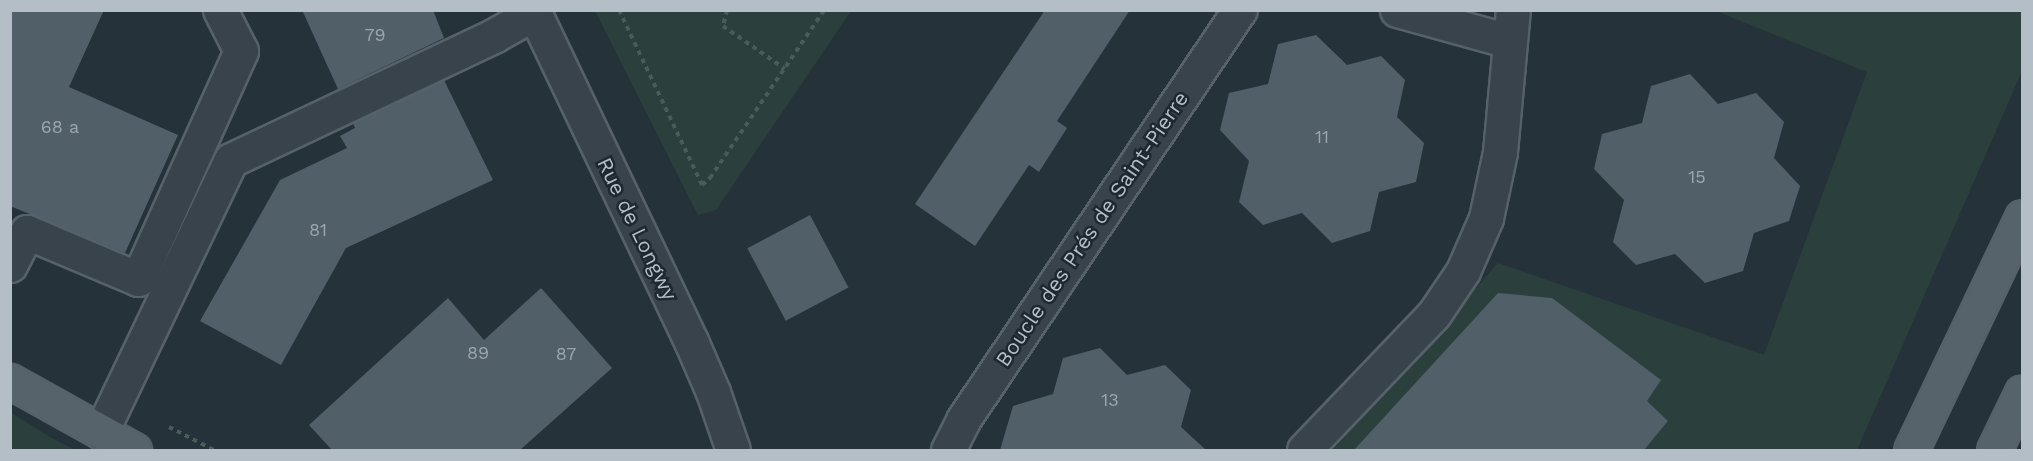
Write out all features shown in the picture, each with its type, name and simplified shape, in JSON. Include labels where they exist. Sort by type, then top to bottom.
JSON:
[{"type":"main road","points":[[1911,450],[2022,217]]},
{"type":"main road","points":[[10,381],[135,450]]},
{"type":"main road","points":[[1994,450],[2022,392]]},
{"type":"street","points":[[10,265],[27,232],[138,279],[241,51],[220,10]]},
{"type":"street","name":"Boucle des Prés de Saint-Pierre","points":[[948,450],[963,420],[1240,10]]},
{"type":"street","points":[[1304,450],[1434,314],[1463,271],[1486,218],[1500,152],[1511,26],[1397,10]]},
{"type":"street","points":[[101,432],[231,160],[495,35],[534,12]]},
{"type":"street","name":"Rue de Longwy","points":[[534,12],[695,351],[713,392],[733,450]]},
{"type":"path","points":[[727,10],[723,26],[785,69]]},
{"type":"path","points":[[620,11],[702,184],[710,178],[824,10]]},
{"type":"green space","points":[[595,11],[851,11],[716,210],[698,215]]},
{"type":"green space","points":[[1716,11],[2022,11],[2022,71],[1857,450],[1333,450],[1498,263],[1764,355],[1867,72]]},
{"type":"green space","points":[[10,412],[75,450],[15,450],[11,448]]},
{"type":"building","points":[[10,10],[104,10],[69,87],[178,135],[125,253],[10,206]]},
{"type":"building","points":[[302,10],[433,10],[444,38],[338,89]]},
{"type":"building","points":[[1045,10],[1130,10],[1057,121],[1067,128],[1039,172],[1029,165],[975,246],[915,204]]},
{"type":"building","points":[[1316,35],[1347,65],[1381,56],[1405,80],[1397,117],[1424,143],[1416,182],[1379,192],[1370,231],[1332,243],[1302,213],[1263,225],[1239,202],[1249,161],[1220,130],[1229,93],[1268,84],[1278,44]]},
{"type":"building","points":[[1690,74],[1718,104],[1756,93],[1784,122],[1774,158],[1800,186],[1789,221],[1754,233],[1743,271],[1705,283],[1675,254],[1636,265],[1613,242],[1624,200],[1594,169],[1602,134],[1642,123],[1651,86]]},
{"type":"building","points":[[444,80],[493,180],[346,248],[281,365],[200,321],[280,180],[347,148],[340,136],[355,128],[353,123]]},
{"type":"building","points":[[810,215],[848,287],[786,321],[747,248]]},
{"type":"building","points":[[541,288],[612,368],[520,450],[332,450],[309,425],[448,298],[484,340]]},
{"type":"building","points":[[1498,293],[1552,298],[1661,380],[1647,401],[1668,421],[1644,450],[1354,450]]},
{"type":"building","points":[[1100,348],[1127,375],[1165,365],[1191,390],[1181,427],[1206,450],[1000,450],[1013,406],[1053,394],[1063,358]]}]
